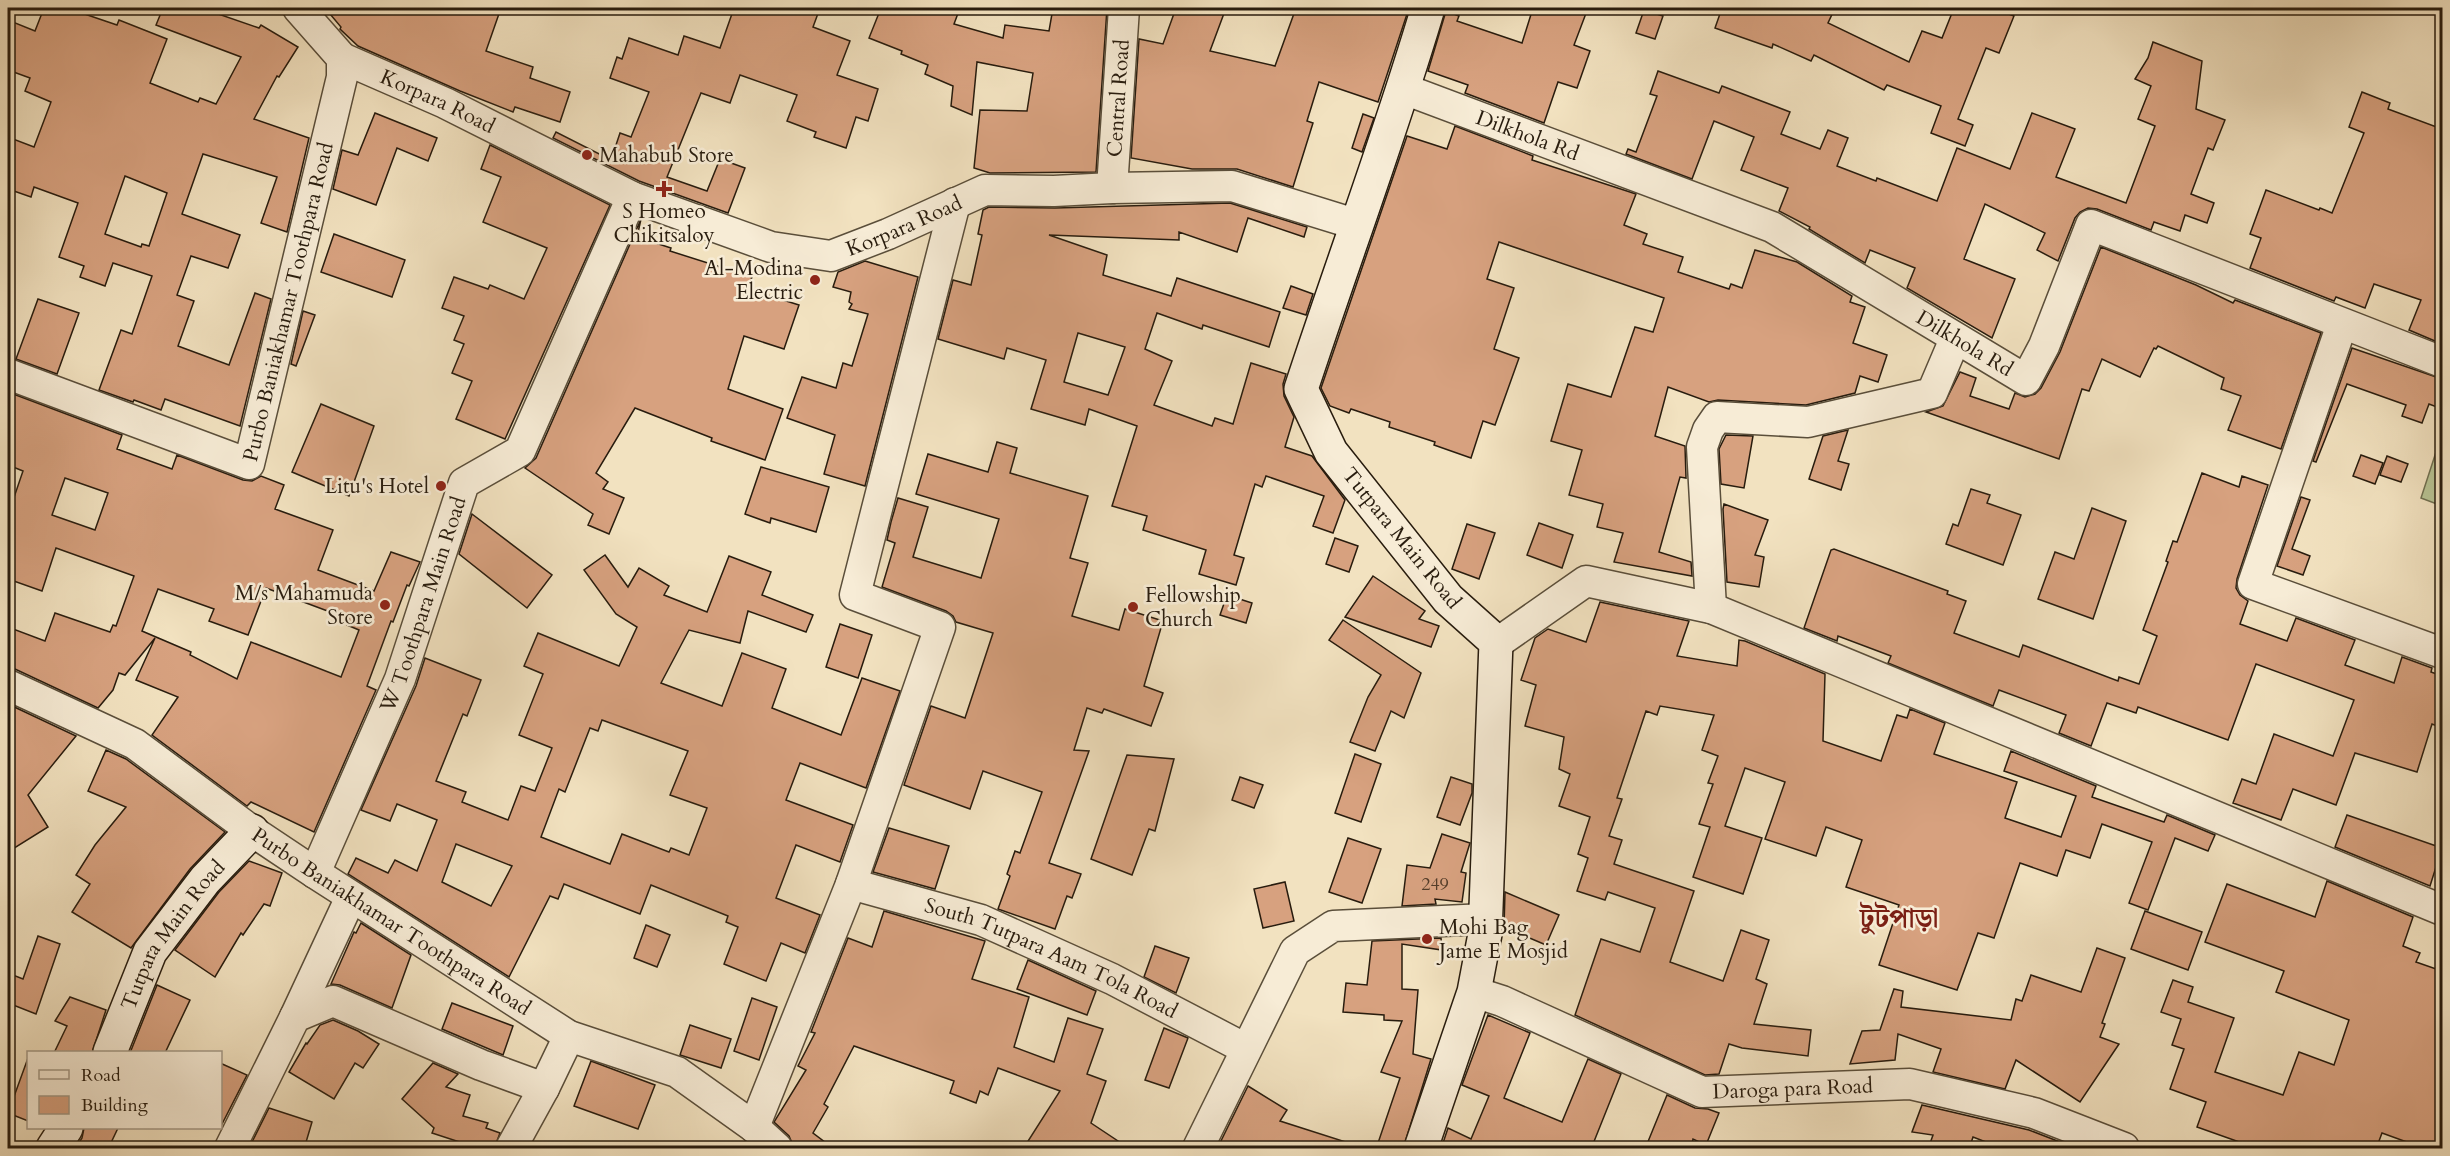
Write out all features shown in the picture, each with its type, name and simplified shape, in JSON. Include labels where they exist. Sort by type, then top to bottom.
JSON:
[{"type":"street","points":[[298,8],[342,58]]},
{"type":"street","name":"Central Road","points":[[1112,188],[1124,8]]},
{"type":"street","name":"Tutpara Main Road","points":[[1428,8],[1404,89],[1355,224],[1301,388],[1331,452],[1448,599],[1496,644]]},
{"type":"street","name":"Korpara Road","points":[[342,58],[445,103],[632,196],[771,247],[831,256],[888,234],[985,190],[1054,192],[1112,188],[1232,186],[1355,224]]},
{"type":"street","name":"Purbo Baniakhamar Toothpara Road","points":[[8,374],[249,464],[342,76],[342,58]]},
{"type":"street","name":"Dilkhola Rd","points":[[1404,89],[1772,227],[2026,380],[2044,346],[2091,225],[2442,362]]},
{"type":"street","name":"W Toothpara Main Road","points":[[315,873],[400,679],[464,483],[520,451],[632,196]]},
{"type":"street","points":[[754,1127],[851,884],[940,627],[855,596],[955,203]]},
{"type":"street","points":[[2342,324],[2253,584],[2442,653]]},
{"type":"street","points":[[1711,608],[1702,447],[1708,429],[1717,417],[1808,422],[1932,393],[1955,339]]},
{"type":"street","points":[[1421,1149],[1474,992],[1485,934],[1496,644],[1586,580],[1711,608],[2442,910]]},
{"type":"street","name":"Purbo Baniakhamar Toothpara Road","points":[[8,685],[135,744],[252,831],[569,1036],[677,1072],[754,1127],[777,1149]]},
{"type":"street","name":"Tutpara Main Road","points":[[111,1051],[150,952],[205,880],[252,831]]},
{"type":"street","name":"South Tutpara Aam Tola Road","points":[[851,884],[981,920],[1112,979],[1246,1049]]},
{"type":"street","points":[[230,1149],[351,897]]},
{"type":"street","points":[[1198,1149],[1295,951],[1332,926],[1486,919]]},
{"type":"street","name":"Daroga para Road","points":[[1474,992],[1502,1001],[1702,1092],[1910,1084],[2034,1113],[2124,1149]]},
{"type":"street","points":[[295,1017],[333,1001],[481,1065],[544,1088]]},
{"type":"street","points":[[511,1149],[569,1036]]},
{"type":"street","points":[[53,1149],[65,1129]]},
{"type":"green space","points":[[2439,443],[2442,444],[2442,506],[2421,498]]},
{"type":"building","points":[[44,8],[67,8],[117,25],[119,20],[167,39],[150,83],[198,102],[200,98],[216,104],[241,57],[156,25],[163,8],[201,8],[259,28],[261,25],[298,47],[279,77],[277,76],[254,119],[309,138],[287,232],[261,223],[277,177],[203,154],[182,214],[240,235],[228,268],[191,256],[177,295],[194,301],[178,346],[229,365],[255,293],[271,299],[240,426],[165,399],[161,410],[99,390],[121,330],[132,334],[152,276],[113,263],[105,286],[80,277],[84,266],[59,257],[78,203],[34,187],[31,197],[8,189],[8,137],[34,147],[51,102],[25,91],[30,78],[8,70],[8,20],[35,31]],"holes":[[[125,176],[167,193],[149,246],[142,244],[141,247],[105,234]]]},
{"type":"building","points":[[325,8],[501,8],[486,51],[533,67],[530,78],[570,92],[560,122],[515,107],[513,112],[358,46],[340,29],[341,27]]},
{"type":"building","points":[[734,8],[820,8],[813,27],[850,41],[837,75],[878,89],[868,121],[856,117],[846,148],[814,137],[816,132],[787,121],[797,95],[740,75],[730,103],[701,93],[667,177],[707,191],[720,159],[745,168],[728,213],[639,181],[553,138],[556,132],[611,160],[620,133],[631,137],[649,92],[610,78],[617,57],[622,59],[629,38],[678,55],[684,36],[720,48]]},
{"type":"building","points":[[881,8],[960,8],[954,24],[1003,38],[1005,25],[1049,31],[1053,8],[1107,8],[1096,172],[990,173],[974,168],[980,110],[1027,111],[1033,73],[977,62],[972,115],[951,106],[953,86],[925,74],[928,65],[901,54],[902,51],[869,38]]},
{"type":"building","points":[[1176,8],[1226,8],[1210,51],[1275,66],[1296,8],[1409,8],[1378,102],[1319,82],[1307,121],[1313,123],[1293,187],[1237,169],[1192,169],[1131,158],[1139,39],[1163,44]]},
{"type":"building","points":[[1533,8],[1554,14],[1557,8],[1588,8],[1574,45],[1590,51],[1577,88],[1558,82],[1544,123],[1465,93],[1468,85],[1428,71],[1446,11],[1459,16],[1457,21],[1522,43]]},
{"type":"building","points":[[1722,8],[1835,8],[1828,23],[1909,62],[1922,31],[1942,38],[1954,8],[1993,8],[2014,16],[1999,53],[1986,48],[1958,119],[1973,125],[1965,146],[1931,133],[1941,106],[1887,85],[1884,90],[1814,55],[1811,61],[1773,44],[1772,48],[1715,28]]},
{"type":"building","points":[[1644,10],[1663,16],[1655,39],[1636,33]]},
{"type":"building","points":[[2153,42],[2202,61],[2196,109],[2225,120],[2213,150],[2208,148],[2191,194],[2214,203],[2207,223],[2185,215],[2180,231],[2154,222],[2151,230],[2097,209],[2088,208],[2075,218],[2058,261],[2037,250],[2045,233],[1985,204],[1964,259],[2015,279],[1992,338],[1907,288],[1915,268],[1870,250],[1865,263],[1809,229],[1810,227],[1779,211],[1788,188],[1741,170],[1754,137],[1714,121],[1692,179],[1626,154],[1628,149],[1636,152],[1657,96],[1650,94],[1658,71],[1719,93],[1722,86],[1790,112],[1781,134],[1820,149],[1828,130],[1848,138],[1837,166],[1876,181],[1877,178],[1937,201],[1957,148],[2010,169],[2032,113],[2075,129],[2056,177],[2126,203],[2155,126],[2138,119],[2151,86],[2135,79],[2148,58]]},
{"type":"building","points":[[2362,92],[2390,103],[2388,109],[2442,129],[2442,344],[2409,330],[2421,300],[2374,284],[2365,308],[2336,297],[2334,301],[2250,268],[2261,238],[2250,234],[2266,190],[2332,213],[2364,133],[2349,127]]},
{"type":"building","points":[[375,113],[437,138],[428,161],[397,148],[376,205],[333,189],[342,150],[358,155]]},
{"type":"building","points":[[1363,114],[1374,118],[1362,152],[1352,148]]},
{"type":"building","points":[[1455,126],[1533,156],[1532,160],[1636,194],[1624,225],[1647,234],[1643,244],[1683,257],[1678,272],[1729,289],[1731,284],[1742,288],[1755,250],[1797,262],[1852,296],[1850,302],[1865,307],[1853,343],[1887,355],[1878,382],[1860,376],[1855,393],[1806,405],[1718,400],[1709,402],[1668,387],[1655,436],[1685,446],[1686,478],[1680,477],[1659,552],[1691,562],[1692,576],[1614,562],[1623,533],[1597,527],[1603,504],[1569,495],[1582,450],[1551,441],[1568,384],[1611,397],[1635,327],[1653,332],[1664,298],[1499,242],[1487,279],[1514,288],[1494,349],[1519,358],[1495,425],[1483,421],[1471,458],[1434,445],[1435,442],[1389,427],[1390,422],[1351,409],[1349,413],[1330,406],[1321,388],[1407,136],[1447,149]]},
{"type":"building","points":[[490,145],[610,205],[505,439],[456,419],[472,381],[452,373],[464,344],[454,340],[464,316],[442,308],[454,277],[488,289],[490,285],[524,299],[547,248],[483,222],[501,177],[481,169]]},
{"type":"building","points":[[1230,203],[1307,227],[1304,237],[1248,218],[1237,252],[1179,232],[1179,240],[1049,235],[1107,255],[1103,275],[1171,296],[1177,278],[1280,312],[1269,347],[1203,325],[1202,329],[1157,313],[1145,349],[1172,361],[1154,405],[1212,426],[1215,418],[1233,424],[1251,363],[1286,374],[1283,384],[1284,396],[1294,417],[1285,447],[1312,456],[1345,500],[1333,533],[1313,526],[1324,496],[1266,476],[1262,487],[1255,484],[1234,555],[1244,558],[1236,585],[1199,574],[1206,550],[1143,530],[1147,516],[1112,506],[1137,426],[1089,409],[1085,425],[1031,409],[1046,360],[1007,348],[1004,359],[938,339],[953,280],[971,285],[982,235],[978,234],[983,210],[989,207],[1055,208]],"holes":[[[1078,333],[1125,347],[1108,395],[1064,382]]]},
{"type":"building","points":[[641,219],[637,237],[671,248],[670,251],[752,277],[748,289],[799,305],[784,349],[744,336],[728,389],[783,409],[765,460],[711,441],[712,438],[635,408],[596,473],[608,482],[603,489],[624,498],[609,534],[588,525],[593,514],[525,468],[536,458]]},
{"type":"building","points":[[334,234],[405,260],[392,297],[321,272]]},
{"type":"building","points":[[2101,247],[2196,285],[2233,303],[2235,300],[2321,333],[2281,449],[2228,430],[2241,396],[2221,389],[2224,378],[2158,346],[2154,348],[2140,377],[2102,359],[2089,391],[2082,389],[2059,459],[1926,412],[1943,406],[1960,372],[1976,378],[1970,396],[2009,409],[2015,393],[2025,397],[2035,394],[2041,388],[2060,352]]},
{"type":"building","points":[[865,261],[918,277],[865,486],[824,474],[835,435],[787,418],[802,377],[836,388],[843,363],[852,366],[868,314],[849,309],[852,304],[849,302],[851,292],[833,287],[838,272]]},
{"type":"building","points":[[1291,286],[1313,294],[1306,315],[1283,308]]},
{"type":"building","points":[[38,299],[79,313],[57,374],[16,359]]},
{"type":"building","points":[[303,311],[315,315],[296,366],[291,364]]},
{"type":"building","points":[[2352,348],[2442,379],[2442,409],[2429,404],[2422,423],[2402,416],[2406,405],[2347,384],[2316,462],[2313,461]]},
{"type":"building","points":[[8,392],[122,435],[117,449],[172,469],[177,455],[243,480],[252,481],[261,476],[284,485],[275,509],[333,530],[318,570],[374,591],[391,552],[420,562],[409,586],[407,585],[393,622],[391,621],[367,686],[376,690],[314,832],[251,802],[247,806],[152,735],[178,697],[136,680],[155,638],[125,675],[119,673],[113,690],[98,708],[15,669],[8,668],[8,627],[45,641],[55,613],[110,632],[113,625],[116,626],[134,576],[56,548],[42,591],[8,579],[8,515],[23,471],[8,465]],"holes":[[[65,478],[108,493],[95,530],[52,515]],[[266,588],[349,619],[347,625],[359,630],[341,677],[251,642],[237,679],[190,655],[191,652],[142,631],[158,589],[214,609],[209,621],[248,635]]]},
{"type":"building","points":[[321,404],[374,426],[349,496],[292,472]]},
{"type":"building","points":[[1848,430],[1838,461],[1849,464],[1841,490],[1809,479],[1823,436]]},
{"type":"building","points":[[1726,435],[1753,436],[1744,488],[1721,484],[1719,449]]},
{"type":"building","points":[[997,442],[1017,448],[1010,473],[1088,496],[1070,558],[1088,563],[1072,616],[1119,630],[1125,609],[1163,621],[1144,686],[1163,693],[1151,726],[1104,709],[1102,713],[1087,708],[1074,750],[1089,751],[1049,863],[1081,874],[1072,898],[1067,896],[1055,929],[998,909],[1010,876],[1007,874],[1015,851],[1020,853],[1042,792],[983,771],[970,809],[904,785],[931,706],[965,718],[993,633],[956,622],[953,616],[946,611],[882,587],[895,543],[887,540],[891,522],[898,498],[928,507],[913,557],[981,578],[999,519],[916,494],[928,454],[988,472]]},
{"type":"building","points":[[2361,455],[2383,463],[2375,484],[2353,476]]},
{"type":"building","points":[[2387,456],[2408,464],[2401,482],[2380,475]]},
{"type":"building","points":[[761,467],[829,487],[816,532],[771,518],[770,523],[745,514]]},
{"type":"building","points":[[2202,473],[2239,487],[2242,476],[2268,485],[2237,579],[2236,588],[2240,595],[2248,601],[2240,624],[2287,641],[2296,618],[2355,640],[2345,665],[2394,683],[2402,657],[2432,668],[2431,672],[2442,676],[2442,728],[2432,724],[2417,772],[2355,753],[2336,805],[2293,789],[2281,820],[2233,803],[2242,779],[2256,784],[2274,734],[2333,756],[2354,700],[2256,664],[2228,740],[2138,707],[2136,713],[2107,703],[2091,746],[2059,733],[2066,715],[1999,690],[1993,706],[1888,663],[1891,656],[1838,636],[1837,641],[1804,628],[1831,550],[1834,549],[1948,591],[1947,594],[1966,601],[1954,633],[2019,657],[2023,645],[2118,681],[2119,677],[2139,684],[2157,636],[2143,630],[2168,562],[2166,561],[2173,541],[2177,542]]},
{"type":"building","points":[[1971,489],[1990,495],[1987,503],[2021,515],[2003,565],[1946,544],[1953,524],[1958,526]]},
{"type":"building","points":[[2301,497],[2310,500],[2292,549],[2310,556],[2303,575],[2277,566]]},
{"type":"building","points":[[1724,504],[1768,520],[1755,555],[1764,557],[1759,587],[1727,582]]},
{"type":"building","points":[[2092,508],[2126,521],[2093,619],[2038,599],[2055,552],[2074,559]]},
{"type":"building","points":[[472,514],[552,575],[527,608],[459,554]]},
{"type":"building","points":[[1539,523],[1573,535],[1562,568],[1527,555]]},
{"type":"building","points":[[1467,524],[1495,533],[1479,579],[1452,569]]},
{"type":"building","points":[[1335,538],[1358,546],[1349,572],[1326,564]]},
{"type":"building","points":[[605,555],[628,587],[639,568],[669,586],[664,595],[707,612],[729,556],[771,572],[762,595],[813,615],[806,632],[748,611],[740,643],[689,630],[661,683],[722,706],[742,653],[786,669],[772,708],[841,735],[862,678],[900,691],[866,788],[800,763],[786,800],[853,825],[840,862],[796,845],[776,898],[820,915],[805,953],[781,943],[766,981],[724,964],[738,927],[726,922],[728,916],[651,885],[640,914],[564,884],[558,899],[550,896],[509,977],[348,874],[356,858],[388,873],[395,860],[417,871],[437,820],[397,804],[390,821],[361,810],[416,686],[425,658],[481,680],[467,716],[463,714],[436,781],[466,792],[462,802],[508,820],[521,786],[535,791],[552,748],[519,735],[543,674],[524,666],[538,633],[619,666],[637,627],[616,614],[584,570]],"holes":[[[602,720],[688,751],[670,795],[707,808],[689,855],[671,848],[669,852],[622,834],[610,864],[541,837],[559,789],[565,792],[590,728],[598,731]],[[456,844],[512,866],[491,906],[442,882]]]},
{"type":"building","points":[[1373,576],[1425,611],[1419,619],[1439,626],[1431,647],[1345,617]]},
{"type":"building","points":[[1227,595],[1252,603],[1246,623],[1220,615]]},
{"type":"building","points":[[1600,602],[1689,621],[1677,656],[1737,666],[1739,640],[1825,674],[1823,741],[1881,761],[1897,715],[1907,718],[1910,709],[1945,723],[1934,754],[2017,782],[2005,818],[2061,837],[2076,796],[2004,771],[2011,751],[2096,786],[2092,797],[2164,822],[2167,815],[2215,835],[2208,851],[2175,838],[2148,910],[2129,903],[2152,842],[2102,824],[2090,858],[2066,850],[2057,876],[2020,863],[1994,938],[1978,933],[1957,990],[1879,965],[1899,905],[1846,887],[1862,840],[1826,827],[1816,856],[1765,839],[1785,782],[1745,768],[1725,826],[1762,838],[1743,894],[1693,877],[1710,827],[1699,824],[1713,784],[1708,783],[1718,756],[1702,750],[1714,715],[1660,706],[1657,715],[1646,711],[1617,798],[1622,799],[1609,836],[1622,840],[1614,864],[1694,891],[1670,962],[1723,981],[1741,930],[1769,940],[1756,979],[1767,984],[1754,1024],[1811,1030],[1808,1056],[1742,1048],[1729,1044],[1719,1074],[1705,1075],[1575,1015],[1601,939],[1640,952],[1655,908],[1608,892],[1605,900],[1577,891],[1588,858],[1578,854],[1590,817],[1559,806],[1570,774],[1559,769],[1564,737],[1525,726],[1536,685],[1521,680],[1535,638],[1548,629],[1586,642]]},
{"type":"building","points":[[1343,620],[1421,673],[1404,718],[1391,711],[1375,751],[1350,742],[1368,697],[1381,675],[1329,640]]},
{"type":"building","points":[[840,624],[872,635],[858,678],[826,667]]},
{"type":"building","points":[[8,704],[76,736],[28,795],[48,827],[8,852]]},
{"type":"building","points":[[106,750],[126,759],[225,832],[190,869],[131,948],[72,912],[90,884],[76,875],[95,845],[126,807],[88,791]]},
{"type":"building","points":[[1355,754],[1381,764],[1361,822],[1335,813]]},
{"type":"building","points":[[1127,755],[1174,759],[1155,831],[1149,829],[1132,875],[1091,859]]},
{"type":"building","points":[[1240,777],[1263,785],[1254,808],[1232,800]]},
{"type":"building","points":[[1451,777],[1472,784],[1472,793],[1460,825],[1437,817]]},
{"type":"building","points":[[2347,815],[2442,848],[2430,886],[2335,847]]},
{"type":"building","points":[[889,828],[949,846],[935,889],[873,872]]},
{"type":"building","points":[[1442,834],[1470,843],[1461,872],[1466,873],[1462,902],[1435,899],[1436,904],[1402,906],[1407,865],[1430,868]]},
{"type":"building","points":[[1348,838],[1381,849],[1362,903],[1329,892]]},
{"type":"building","points":[[249,861],[282,873],[270,906],[264,904],[243,935],[241,933],[215,977],[175,950],[219,892]]},
{"type":"building","points":[[2327,881],[2413,917],[2403,946],[2420,953],[2416,962],[2442,971],[2442,1149],[2426,1149],[2382,1133],[2376,1149],[2259,1149],[2197,1127],[2206,1102],[2170,1089],[2184,1049],[2172,1045],[2181,1019],[2161,1012],[2173,980],[2193,987],[2188,1002],[2234,1018],[2215,1072],[2283,1095],[2299,1052],[2334,1065],[2349,1020],[2276,992],[2284,971],[2205,942],[2227,884],[2315,917]]},
{"type":"building","points":[[1285,882],[1294,921],[1263,928],[1254,889]]},
{"type":"building","points":[[1505,892],[1559,915],[1546,945],[1504,927]]},
{"type":"building","points":[[884,911],[985,941],[972,979],[1029,997],[1014,1047],[1054,1062],[1068,1018],[1103,1029],[1087,1074],[1106,1081],[1091,1123],[1130,1149],[1023,1149],[1060,1091],[998,1068],[988,1095],[980,1091],[976,1103],[950,1093],[954,1081],[854,1046],[824,1104],[828,1107],[813,1133],[834,1149],[794,1148],[789,1136],[774,1122],[806,1070],[798,1066],[815,1033],[811,1032],[848,938],[872,947]]},
{"type":"building","points":[[2145,911],[2202,932],[2188,970],[2131,949]]},
{"type":"building","points":[[361,923],[411,955],[392,1008],[340,985],[331,984],[354,932],[356,933]]},
{"type":"building","points":[[646,925],[670,935],[657,967],[634,958]]},
{"type":"building","points":[[38,936],[60,944],[36,1014],[8,1003],[8,973],[23,979]]},
{"type":"building","points":[[1441,938],[1442,950],[1402,944],[1402,989],[1418,990],[1413,1054],[1431,1059],[1403,1149],[1376,1149],[1400,1078],[1381,1072],[1402,1021],[1384,1020],[1384,1015],[1343,1012],[1346,983],[1367,985],[1372,941]]},
{"type":"building","points":[[1155,946],[1189,958],[1176,993],[1144,977]]},
{"type":"building","points":[[2097,948],[2125,958],[2102,1023],[2105,1024],[2100,1037],[2119,1044],[2080,1102],[2016,1060],[2005,1089],[1933,1072],[1941,1049],[1898,1034],[1895,1060],[1850,1064],[1862,1031],[1880,1030],[1894,989],[1903,991],[1901,1007],[2011,1020],[2016,999],[2022,1001],[2031,975],[2081,992]]},
{"type":"building","points":[[1028,960],[1096,991],[1087,1015],[1017,989]]},
{"type":"building","points":[[157,985],[190,1000],[166,1051],[131,1051]]},
{"type":"building","points":[[70,997],[106,1010],[93,1051],[55,1051],[67,1026],[55,1021]]},
{"type":"building","points":[[752,998],[777,1007],[759,1060],[734,1051]]},
{"type":"building","points":[[452,1003],[513,1026],[503,1055],[442,1029]]},
{"type":"building","points":[[1488,1015],[1530,1033],[1504,1098],[1562,1122],[1588,1059],[1621,1074],[1591,1149],[1441,1149],[1448,1128],[1471,1139],[1489,1096],[1462,1085]]},
{"type":"building","points":[[333,1020],[358,1031],[379,1044],[363,1068],[355,1063],[334,1099],[289,1072],[320,1025]]},
{"type":"building","points":[[690,1025],[731,1039],[721,1068],[680,1055]]},
{"type":"building","points":[[1164,1028],[1188,1038],[1169,1088],[1145,1080]]},
{"type":"building","points":[[27,1061],[27,1121],[8,1113]]},
{"type":"building","points":[[591,1061],[655,1085],[638,1129],[574,1106]]},
{"type":"building","points":[[433,1063],[458,1074],[446,1087],[470,1095],[463,1116],[488,1123],[486,1128],[500,1133],[494,1149],[481,1149],[432,1133],[434,1128],[402,1099]]},
{"type":"building","points":[[222,1064],[247,1075],[222,1124]]},
{"type":"building","points":[[1248,1086],[1287,1110],[1280,1121],[1352,1144],[1352,1149],[1217,1149]]},
{"type":"building","points":[[1667,1095],[1695,1108],[1719,1113],[1706,1145],[1693,1139],[1691,1149],[1645,1149]]},
{"type":"building","points":[[1922,1105],[2029,1130],[2078,1149],[2004,1149],[1973,1137],[1969,1149],[1928,1149],[1933,1135],[1912,1132]]},
{"type":"building","points":[[269,1108],[312,1122],[304,1149],[272,1149],[252,1142]]},
{"type":"building","points":[[84,1129],[118,1129],[108,1149],[75,1149],[82,1138]]},
{"type":"place","name":"Mahabub Store","points":[[587,155]]},
{"type":"place","name":"S Homeo Chikitsaloy","points":[[664,189]]},
{"type":"place","name":"Al-Modina Electric","points":[[815,280]]},
{"type":"place","name":"Litu's Hotel","points":[[441,486]]},
{"type":"place","name":"M/s Mahamuda Store","points":[[385,605]]},
{"type":"place","name":"Fellowship Church","points":[[1133,607]]},
{"type":"place","name":"Mohi Bag Jame E Mosjid","points":[[1427,939]]},
{"type":"district","name":"টুটপাড়া","points":[[1899,918]]}]
